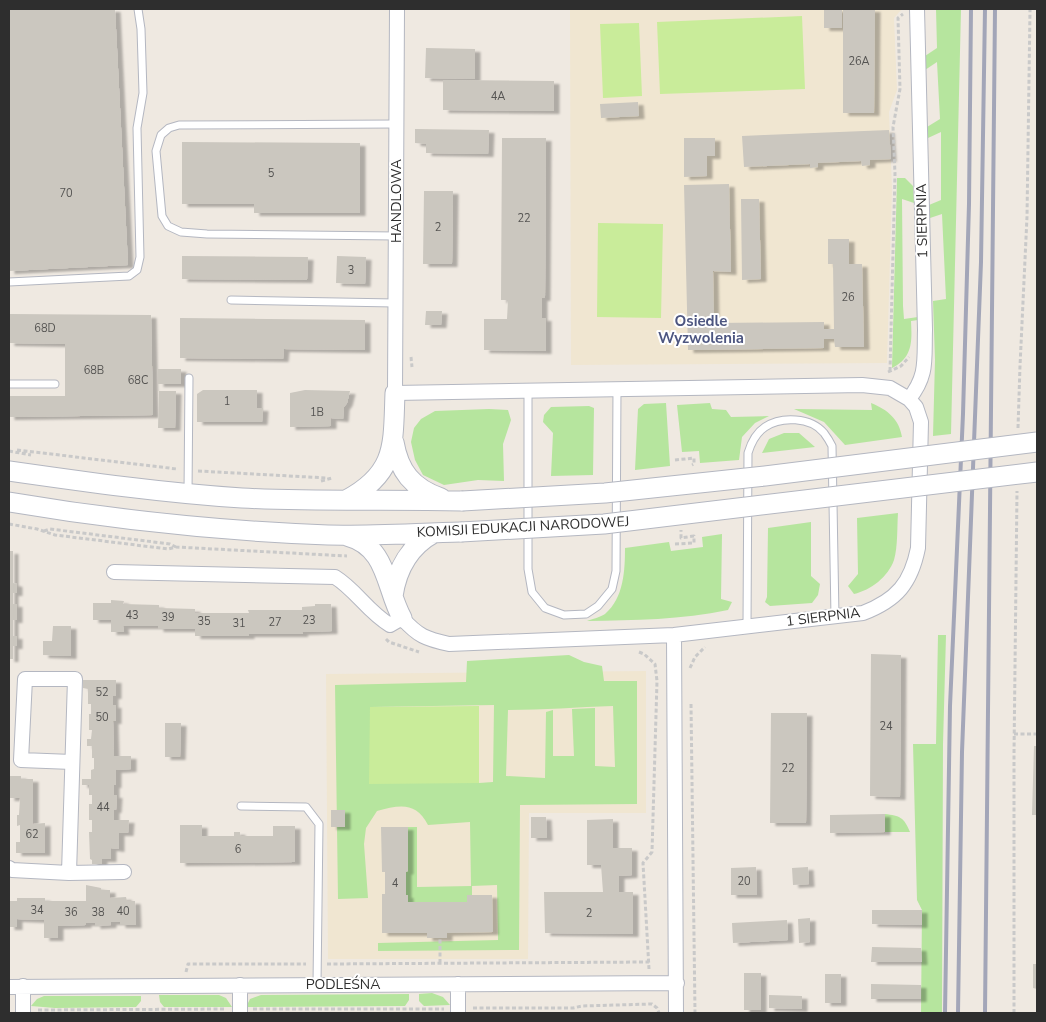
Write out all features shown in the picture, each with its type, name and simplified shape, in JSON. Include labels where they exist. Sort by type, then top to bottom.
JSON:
[{"type":"main road","points":[[345,501],[364,490],[378,477],[390,456],[394,436],[395,393]]},
{"type":"main road","points":[[394,436],[398,461],[408,476],[426,492],[455,501]]},
{"type":"main road","points":[[9,471],[139,489],[188,479],[242,498],[345,501],[455,501],[605,493],[774,475],[1037,442]]},
{"type":"main road","name":"KOMISJI EDUKACJI NARODOWEJ","points":[[9,502],[149,523],[222,530],[344,534],[434,533],[604,524],[1037,472]]},
{"type":"main road","points":[[393,596],[396,581],[406,559],[422,541],[434,533]]},
{"type":"main road","points":[[344,534],[359,540],[376,555],[381,563],[395,605],[402,618]]},
{"type":"street","name":"HANDLOWA","points":[[395,393],[397,9]]},
{"type":"street","name":"1 SIERPNIA","points":[[402,618],[415,633],[449,644],[674,635],[863,613],[886,603],[897,594],[908,580],[914,566],[918,548],[920,422],[916,408],[909,399],[919,387],[924,373],[925,330],[916,9]]},
{"type":"street","points":[[395,393],[862,385],[890,388],[909,399]]},
{"type":"street","points":[[114,572],[335,577],[348,584],[379,618],[390,625],[402,618]]},
{"type":"street","points":[[674,635],[678,983],[676,1013]]},
{"type":"street","points":[[69,872],[75,679],[25,679],[21,760],[72,762]]},
{"type":"street","points":[[9,868],[12,870],[69,872],[124,872]]},
{"type":"street","name":"PODLEŚNA","points":[[16,986],[678,983]]},
{"type":"street","points":[[458,984],[458,1011]]},
{"type":"street","points":[[240,985],[240,1011]]},
{"type":"street","points":[[16,986],[28,1012]]},
{"type":"lane","points":[[9,282],[129,276],[136,270],[140,257],[138,128],[143,93],[138,9]]},
{"type":"lane","points":[[396,124],[179,125],[169,128],[161,135],[156,151],[162,216],[168,226],[182,232],[207,234],[396,236]]},
{"type":"lane","points":[[231,300],[395,303]]},
{"type":"lane","points":[[188,479],[189,378]]},
{"type":"lane","points":[[9,384],[55,384]]},
{"type":"lane","points":[[528,390],[528,569],[532,592],[545,608],[564,615],[586,614],[598,606],[612,589],[616,571],[617,388]]},
{"type":"lane","points":[[746,626],[748,453],[752,441],[764,427],[777,421],[790,419],[808,422],[823,431],[832,446],[835,617]]},
{"type":"lane","points":[[241,806],[306,807],[319,824],[317,984]]},
{"type":"path","points":[[890,371],[895,174],[894,127],[900,89],[898,18],[905,12],[904,9]]},
{"type":"path","points":[[1018,434],[1027,217],[1030,10]]},
{"type":"path","points":[[883,372],[901,366],[908,361],[911,354]]},
{"type":"path","points":[[9,450],[188,479],[332,478],[317,482]]},
{"type":"path","points":[[9,450],[66,461]]},
{"type":"path","points":[[676,460],[694,458],[694,464],[687,465]]},
{"type":"path","points":[[138,470],[188,479],[205,476]]},
{"type":"path","points":[[1014,1013],[1014,734],[1018,483]]},
{"type":"path","points":[[9,524],[44,532],[50,529],[170,544],[176,547],[331,555]]},
{"type":"path","points":[[675,544],[694,543],[694,536],[681,538],[681,528]]},
{"type":"path","points":[[379,618],[383,636],[389,642],[420,652]]},
{"type":"path","points":[[690,674],[690,667],[695,657],[704,647],[710,644]]},
{"type":"path","points":[[632,650],[644,654],[655,664],[657,681],[652,852],[643,864],[652,1004]]},
{"type":"path","points":[[691,702],[695,1013]]},
{"type":"path","points":[[1014,734],[1037,734]]},
{"type":"path","points":[[440,938],[440,963]]},
{"type":"path","points":[[28,1012],[458,1011],[652,1004],[659,1013]]},
{"type":"shaded area","points":[[570,9],[902,9],[894,18],[897,90],[889,112],[892,189],[887,363],[571,365]]},
{"type":"shaded area","points":[[646,671],[646,813],[529,813],[528,959],[328,959],[326,674]]},
{"type":"green space","points":[[936,9],[961,9],[951,434],[933,436],[935,360],[933,301],[946,299],[942,214],[930,218],[929,205],[941,200],[941,132],[928,138],[927,127],[940,119],[937,62],[925,70],[925,56],[937,48]]},
{"type":"green space","points":[[802,16],[805,89],[660,94],[657,22]]},
{"type":"green space","points":[[639,23],[642,96],[603,98],[600,24]]},
{"type":"green space","points":[[897,178],[905,178],[913,186],[914,203],[902,199],[903,306],[904,319],[918,317],[918,320],[911,321],[911,342],[908,354],[899,364],[892,368]]},
{"type":"green space","points":[[598,223],[663,224],[661,318],[597,317]]},
{"type":"green space","points":[[666,403],[670,466],[635,470],[638,409],[644,404]]},
{"type":"green space","points":[[710,403],[712,409],[726,410],[731,417],[769,416],[755,423],[742,437],[739,460],[700,463],[699,451],[682,452],[677,405]]},
{"type":"green space","points":[[871,403],[892,416],[901,431],[902,437],[845,445],[824,422],[794,409],[872,410]]},
{"type":"green space","points":[[589,406],[594,408],[593,475],[551,476],[553,433],[543,422],[544,415],[551,407]]},
{"type":"green space","points":[[508,410],[511,420],[503,444],[504,481],[478,480],[444,485],[423,475],[415,460],[411,442],[414,428],[421,419],[435,411]]},
{"type":"green space","points":[[784,433],[799,433],[815,447],[762,453],[769,439]]},
{"type":"green space","points":[[898,513],[896,549],[894,560],[888,572],[873,586],[854,594],[848,586],[858,574],[857,518]]},
{"type":"green space","points":[[811,522],[811,576],[820,584],[818,595],[812,603],[770,606],[765,602],[767,597],[768,528]]},
{"type":"green space","points":[[722,534],[721,599],[732,602],[728,610],[676,618],[587,621],[605,614],[616,600],[624,574],[625,548],[669,542],[671,551],[703,547],[702,537]]},
{"type":"green space","points":[[938,635],[946,635],[943,744],[942,1013],[921,1013],[922,910],[917,900],[913,744],[936,744]]},
{"type":"green space","points":[[569,655],[584,662],[602,666],[604,681],[637,681],[637,804],[520,805],[519,950],[378,951],[378,943],[498,940],[497,885],[472,886],[472,895],[467,895],[467,902],[408,902],[408,895],[406,895],[406,872],[408,871],[408,827],[417,827],[417,887],[471,886],[470,822],[428,825],[418,812],[412,808],[400,806],[377,811],[366,828],[364,844],[368,898],[338,899],[335,685],[466,682],[467,661]],"holes":[[[494,705],[493,782],[479,783],[371,707]],[[613,706],[615,767],[595,766],[595,708],[572,709],[574,756],[553,756],[553,710],[546,712],[545,778],[506,776],[508,710]]]},
{"type":"green space","points":[[479,706],[479,783],[369,784],[370,707]]},
{"type":"green space","points":[[885,814],[901,818],[906,823],[910,832],[885,832]]},
{"type":"green space","points":[[432,993],[443,997],[450,1005],[424,1006],[419,1001],[419,994]]},
{"type":"green space","points":[[409,994],[409,1000],[405,1006],[246,1007],[250,999],[261,995]]},
{"type":"green space","points":[[159,995],[219,995],[226,998],[232,1007],[164,1007],[160,1002]]},
{"type":"green space","points":[[44,996],[141,996],[141,1001],[136,1007],[55,1008],[31,1006],[37,999]]},
{"type":"building","points":[[9,9],[115,9],[128,265],[9,271]]},
{"type":"building","points":[[824,9],[842,9],[842,28],[824,28]]},
{"type":"building","points":[[843,9],[875,9],[874,113],[843,113]]},
{"type":"building","points":[[426,48],[475,49],[475,79],[425,78]]},
{"type":"building","points":[[443,80],[554,81],[554,111],[443,110]]},
{"type":"building","points":[[638,102],[639,116],[601,118],[600,104]]},
{"type":"building","points":[[415,129],[489,130],[488,154],[426,153],[426,144],[415,143]]},
{"type":"building","points":[[889,130],[891,159],[870,160],[870,165],[862,166],[861,161],[818,163],[818,167],[810,168],[810,164],[744,167],[742,136]]},
{"type":"building","points":[[502,138],[546,138],[545,298],[542,298],[542,318],[546,318],[546,351],[484,350],[484,319],[507,319],[508,300],[501,300]]},
{"type":"building","points":[[684,138],[715,138],[715,156],[707,156],[707,176],[684,177]]},
{"type":"building","points":[[182,142],[360,143],[360,213],[254,213],[254,204],[182,204]]},
{"type":"building","points":[[729,184],[731,272],[713,271],[714,323],[824,322],[824,329],[834,329],[833,264],[828,264],[828,239],[849,239],[849,264],[862,264],[864,347],[835,347],[834,339],[824,339],[824,348],[688,350],[684,185]]},
{"type":"building","points":[[424,191],[453,191],[452,264],[423,264]]},
{"type":"building","points":[[741,199],[759,199],[761,279],[742,280]]},
{"type":"building","points":[[182,256],[308,257],[307,280],[182,279]]},
{"type":"building","points":[[337,256],[366,257],[365,284],[336,283]]},
{"type":"building","points":[[426,311],[442,311],[441,325],[425,325]]},
{"type":"building","points":[[9,314],[151,315],[153,415],[9,417],[9,396],[65,396],[65,344],[9,343]]},
{"type":"building","points":[[180,318],[365,320],[365,350],[284,349],[283,359],[180,358]]},
{"type":"building","points":[[158,369],[181,369],[181,384],[158,384]]},
{"type":"building","points":[[203,390],[257,390],[257,408],[263,408],[262,422],[197,422],[197,394]]},
{"type":"building","points":[[305,390],[350,391],[344,407],[343,419],[331,418],[331,426],[290,427],[290,393]]},
{"type":"building","points":[[159,391],[176,391],[175,428],[158,428]]},
{"type":"building","points":[[9,551],[13,551],[13,583],[17,584],[17,593],[13,593],[13,604],[17,604],[17,620],[13,620],[13,636],[17,636],[17,646],[13,646],[13,659],[9,659]]},
{"type":"building","points":[[111,600],[124,601],[123,604],[159,605],[159,608],[195,609],[195,613],[249,613],[248,610],[302,610],[302,607],[315,606],[315,604],[331,604],[332,631],[302,632],[303,634],[249,634],[249,636],[195,636],[195,629],[158,629],[158,626],[123,626],[124,632],[111,632],[111,620],[93,620],[93,603],[111,603]]},
{"type":"building","points":[[53,626],[71,626],[71,656],[43,655],[43,641],[52,641]]},
{"type":"building","points":[[871,654],[901,655],[900,797],[870,796]]},
{"type":"building","points":[[83,680],[116,680],[116,696],[113,696],[113,705],[116,705],[116,721],[113,721],[114,756],[131,756],[131,769],[116,770],[116,785],[114,785],[114,795],[117,795],[114,820],[129,820],[128,833],[119,833],[119,849],[111,848],[111,859],[102,859],[102,864],[92,864],[90,859],[89,832],[92,832],[92,820],[89,820],[89,804],[92,804],[92,795],[89,795],[89,785],[82,785],[82,779],[91,779],[91,770],[94,769],[92,746],[87,746],[87,739],[91,739],[92,730],[89,730],[91,704],[88,704],[88,689],[83,688]]},
{"type":"building","points":[[771,713],[807,713],[806,823],[770,823]]},
{"type":"building","points":[[165,723],[181,723],[180,757],[165,757]]},
{"type":"building","points":[[1034,746],[1037,746],[1037,815],[1032,815]]},
{"type":"building","points":[[9,776],[33,779],[33,824],[45,823],[45,853],[16,853],[16,842],[20,842],[20,825],[17,826],[17,815],[19,815],[20,798],[9,798]]},
{"type":"building","points":[[331,810],[345,810],[345,827],[331,827]]},
{"type":"building","points":[[885,814],[885,832],[830,833],[830,815]]},
{"type":"building","points":[[531,817],[546,817],[547,838],[531,838]]},
{"type":"building","points":[[613,819],[613,848],[632,848],[632,875],[619,876],[619,892],[633,892],[633,934],[545,933],[544,892],[603,892],[601,865],[587,865],[587,820]]},
{"type":"building","points":[[180,825],[202,825],[202,836],[234,836],[234,832],[240,832],[240,836],[273,836],[273,826],[295,826],[295,862],[180,863]]},
{"type":"building","points":[[381,827],[408,827],[406,895],[408,895],[408,902],[467,902],[467,895],[492,895],[493,932],[447,933],[447,938],[427,938],[427,933],[382,933],[382,894],[385,894],[385,872],[382,872]]},
{"type":"building","points":[[756,867],[757,895],[731,895],[731,868]]},
{"type":"building","points":[[808,867],[809,884],[793,885],[792,868]]},
{"type":"building","points":[[86,885],[101,888],[101,890],[110,890],[110,898],[126,897],[127,901],[135,901],[136,925],[120,925],[120,922],[111,922],[111,925],[95,926],[95,923],[86,923],[86,925],[58,926],[58,938],[44,938],[44,920],[17,919],[17,927],[9,927],[9,901],[17,901],[17,898],[45,898],[45,901],[86,901]]},
{"type":"building","points":[[872,910],[922,910],[922,925],[872,924]]},
{"type":"building","points":[[810,918],[810,942],[799,943],[798,919]]},
{"type":"building","points":[[787,920],[788,940],[733,943],[732,923]]},
{"type":"building","points":[[872,947],[921,948],[922,962],[871,962]]},
{"type":"building","points":[[1033,964],[1037,964],[1037,989],[1033,988]]},
{"type":"building","points":[[744,973],[761,973],[761,1010],[744,1010]]},
{"type":"building","points":[[825,974],[841,974],[841,1003],[825,1003]]},
{"type":"building","points":[[871,984],[921,985],[921,999],[871,999]]},
{"type":"building","points":[[769,995],[802,996],[802,1009],[769,1008]]},
{"type":"railway","points":[[945,1013],[950,706],[963,414],[969,204],[971,9]]},
{"type":"railway","points":[[958,1013],[962,752],[981,262],[985,9]]},
{"type":"railway","points":[[985,1013],[995,9]]},
{"type":"district","name":"Osiedle Wyzwolenia","points":[[701,330]]}]
